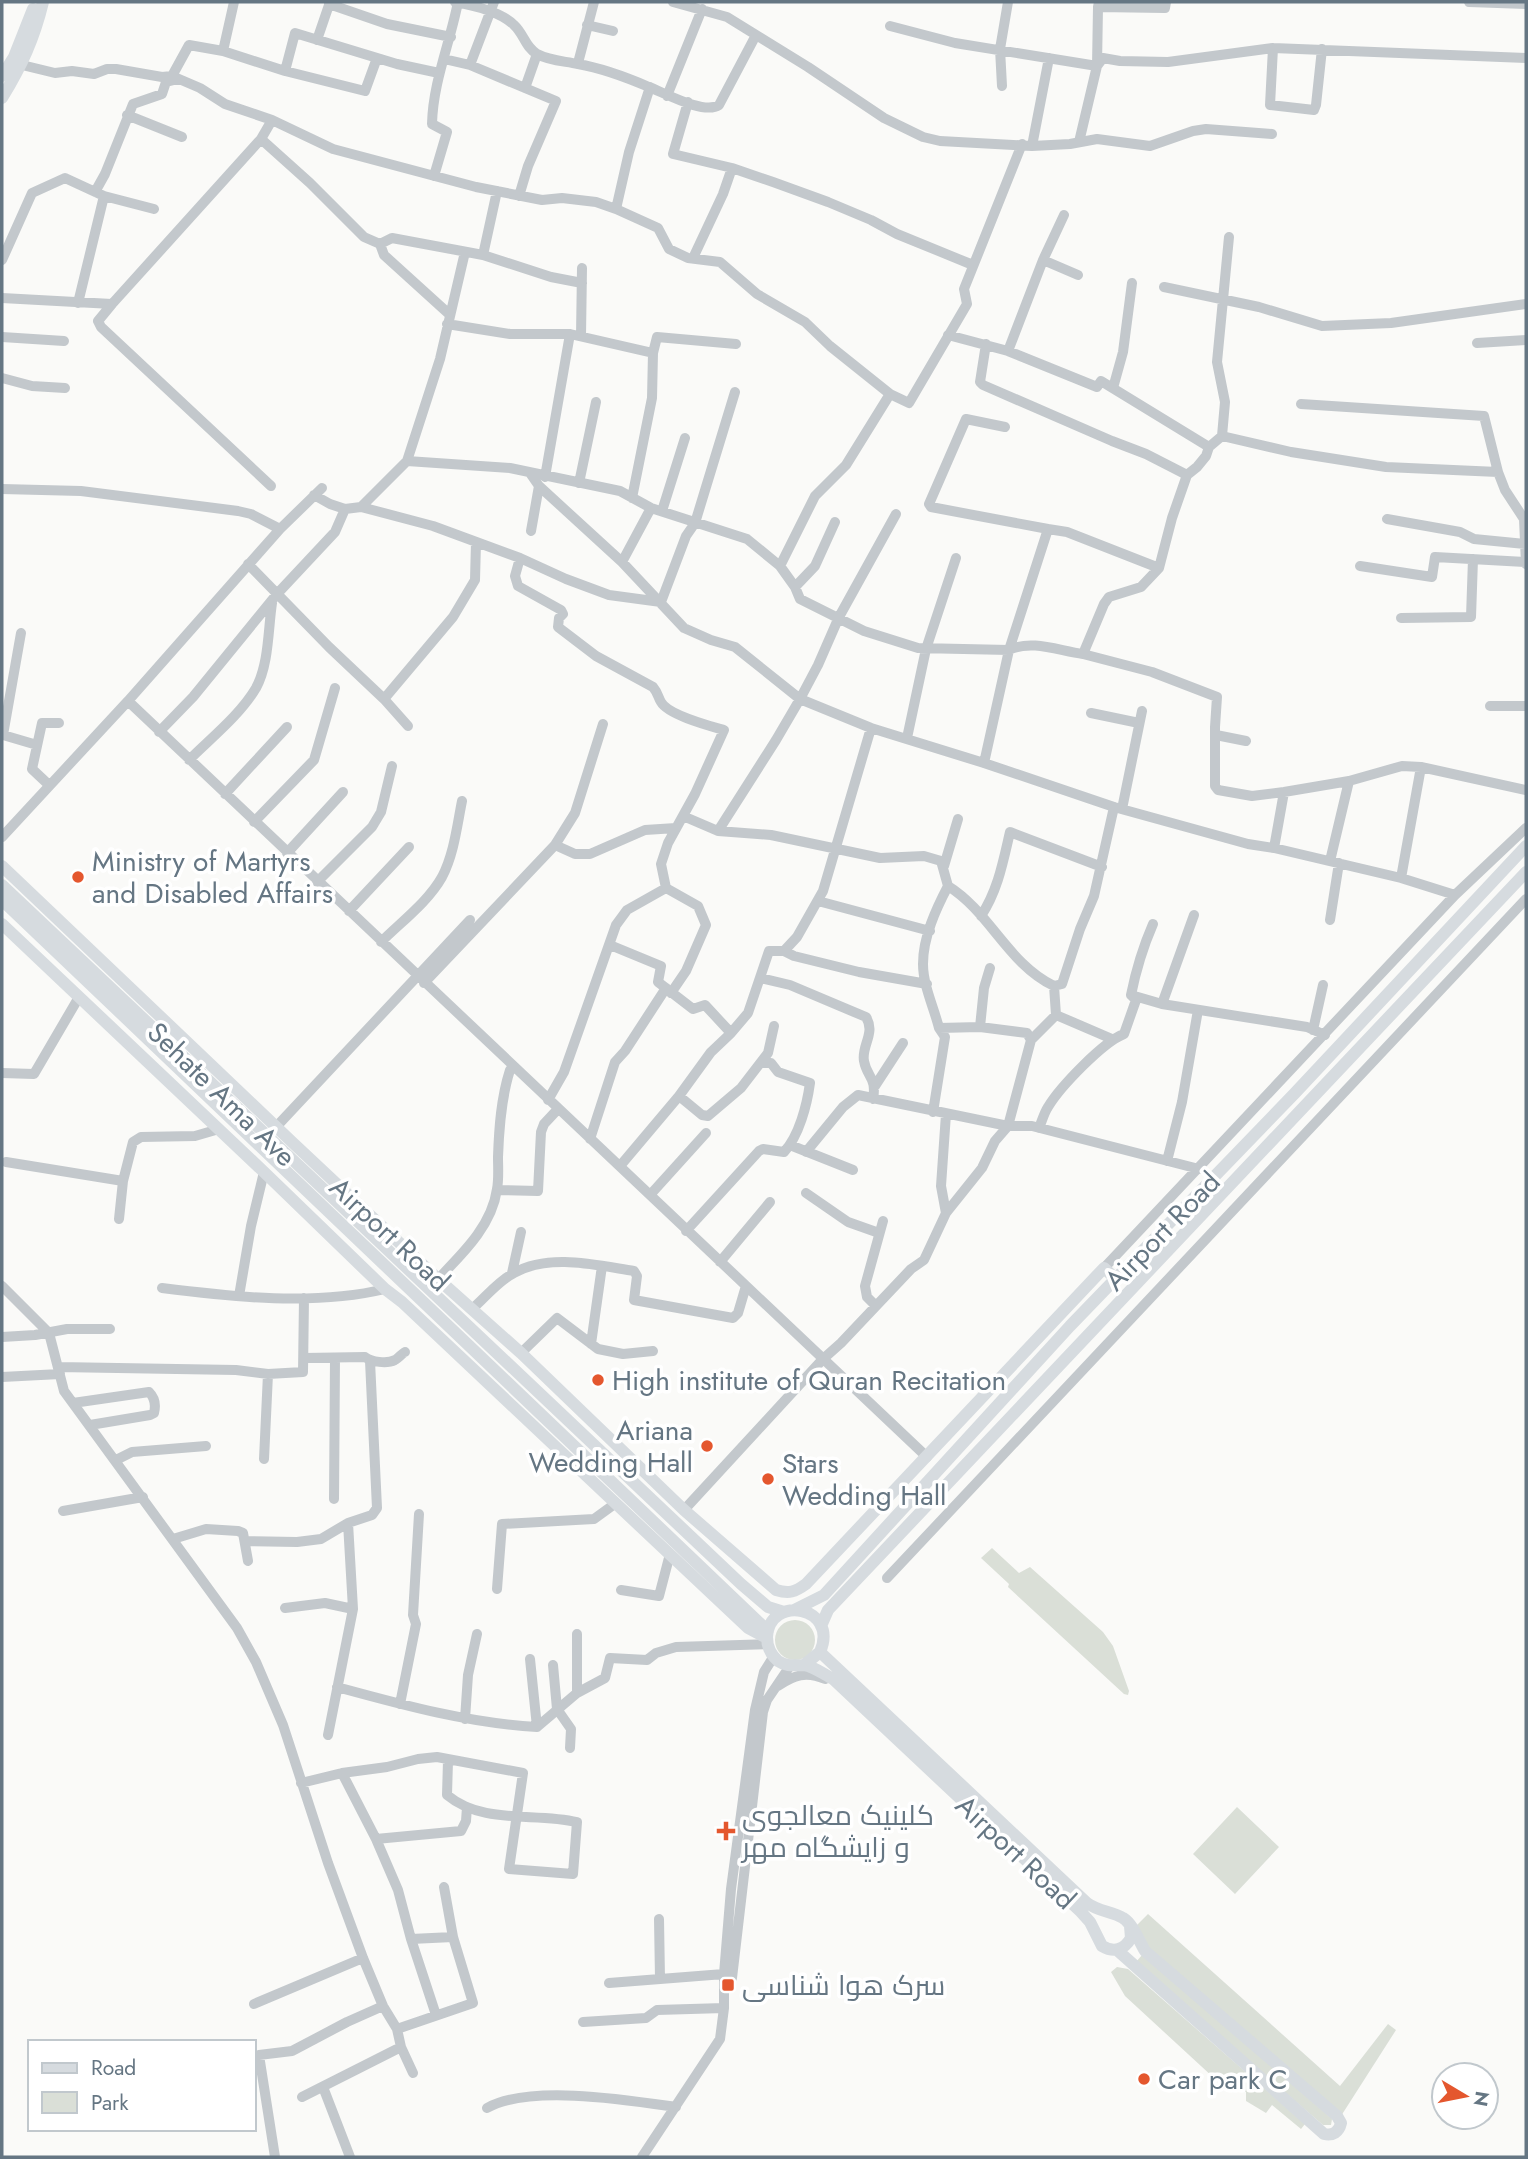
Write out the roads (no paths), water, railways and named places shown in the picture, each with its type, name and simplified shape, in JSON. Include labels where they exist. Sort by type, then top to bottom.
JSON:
[{"type":"main road","points":[[2,76],[14,57],[35,2]]},
{"type":"main road","points":[[2,97],[22,65],[43,2]]},
{"type":"main road","name":"Airport Road","points":[[789,1611],[824,1595],[1116,1279],[1295,1094],[1526,846]]},
{"type":"main road","name":"Airport Road","points":[[2,866],[276,1127],[763,1581],[776,1590],[795,1592],[838,1552]]},
{"type":"main road","name":"Airport Road","points":[[821,1626],[828,1610],[1526,872]]},
{"type":"main road","name":"Sehate Ama Ave","points":[[2,885],[741,1584],[768,1607],[789,1611]]},
{"type":"main road","name":"Airport Road","points":[[2,900],[769,1642]]},
{"type":"main road","name":"Airport Road","points":[[2,924],[385,1289],[402,1301],[748,1628],[769,1642]]},
{"type":"main road","points":[[851,1564],[838,1552],[1104,1268],[1116,1279]]},
{"type":"main road","points":[[789,1611],[810,1614],[821,1626],[824,1640],[820,1652],[804,1665],[790,1666],[769,1642],[771,1623],[789,1611]]},
{"type":"main road","points":[[820,1652],[1087,1903],[1097,1911],[1121,1917],[1130,1925],[1145,1951],[1339,2119],[1335,2133],[1324,2134],[1117,1950]]},
{"type":"main road","name":"Airport Road","points":[[804,1665],[833,1679],[1080,1912],[1090,1922],[1096,1935]]},
{"type":"main road","points":[[1115,1915],[1099,1923],[1096,1935],[1102,1946],[1117,1950],[1123,1948],[1131,1938],[1130,1925]]},
{"type":"street","points":[[223,51],[233,2]]},
{"type":"street","points":[[434,176],[447,132],[432,124],[439,73],[451,37],[457,2],[491,7],[515,26],[528,47],[537,54],[560,62],[578,63],[708,108],[716,108],[719,105],[756,35]]},
{"type":"street","points":[[578,63],[594,2]]},
{"type":"street","points":[[673,2],[727,17],[884,118],[923,137],[940,141],[1027,145],[1097,139],[1150,146],[1206,129],[1272,134]]},
{"type":"street","points":[[1002,86],[1000,49],[1008,2]]},
{"type":"street","points":[[1079,142],[1097,66],[1099,4],[1165,8],[1167,2]]},
{"type":"street","points":[[1469,2],[1526,4]]},
{"type":"street","points":[[317,40],[330,3],[387,24],[451,37]]},
{"type":"street","points":[[470,65],[491,7]]},
{"type":"street","points":[[667,96],[702,9]]},
{"type":"street","points":[[587,25],[613,31]]},
{"type":"street","points":[[890,26],[956,43],[1097,66]]},
{"type":"street","points":[[285,71],[295,33],[377,58],[439,73]]},
{"type":"street","points":[[78,303],[99,194],[127,115],[136,101],[162,94],[166,82],[175,77],[189,45],[223,51],[365,92],[377,58]]},
{"type":"street","points":[[1097,66],[1103,58],[1168,62],[1273,48],[1526,58]]},
{"type":"street","points":[[1273,48],[1270,104],[1314,110],[1317,105],[1322,49]]},
{"type":"street","points":[[525,88],[537,54]]},
{"type":"street","points":[[22,65],[55,73],[72,71],[94,74],[116,69],[175,77],[200,88],[225,104],[272,120],[334,149],[519,196],[542,200],[577,199],[616,209],[658,228],[669,249],[688,258],[720,262],[757,294],[805,322],[830,346],[890,394],[909,403],[967,304],[964,289],[1027,145],[1049,58]]},
{"type":"street","points":[[443,59],[470,65],[556,101],[528,166],[519,196]]},
{"type":"street","points":[[616,209],[629,152],[650,87]]},
{"type":"street","points":[[688,102],[673,154],[732,168],[828,202],[973,265]]},
{"type":"street","points":[[127,115],[182,137]]},
{"type":"street","points":[[271,486],[101,327],[98,321],[261,139],[272,120]]},
{"type":"street","points":[[261,139],[364,237],[380,244],[384,256],[448,319],[510,334],[576,335],[653,353]]},
{"type":"street","points":[[693,258],[732,168]]},
{"type":"street","points":[[2,260],[32,193],[65,178],[99,194],[154,209]]},
{"type":"street","points":[[483,256],[498,191]]},
{"type":"street","points":[[1009,351],[1043,260],[1065,215]]},
{"type":"street","points":[[1083,654],[1109,597],[1141,587],[1159,568],[1187,475],[1206,456],[1209,447],[1222,436],[1225,402],[1217,362],[1229,237]]},
{"type":"street","points":[[380,244],[392,238],[466,252],[551,277],[582,283]]},
{"type":"street","points":[[361,507],[407,461],[440,359],[466,252]]},
{"type":"street","points":[[1043,260],[1078,275]]},
{"type":"street","points":[[531,531],[576,335],[582,268]]},
{"type":"street","points":[[1113,388],[1123,352],[1132,283]]},
{"type":"street","points":[[1164,287],[1225,299],[1322,327],[1391,323],[1526,304]]},
{"type":"street","points":[[2,298],[112,304]]},
{"type":"street","points":[[948,335],[1009,351],[1097,387],[1101,381],[1209,447]]},
{"type":"street","points":[[2,337],[64,341]]},
{"type":"street","points":[[632,498],[652,398],[653,353],[657,337],[736,344]]},
{"type":"street","points":[[1477,343],[1526,340]]},
{"type":"street","points":[[986,344],[981,375],[983,385],[1146,454],[1187,475]]},
{"type":"street","points":[[2,378],[32,386],[65,388]]},
{"type":"street","points":[[661,602],[686,536],[695,523],[735,392]]},
{"type":"street","points":[[780,566],[815,496],[846,465],[890,394]]},
{"type":"street","points":[[579,483],[596,402]]},
{"type":"street","points":[[1301,404],[1484,416],[1505,490],[1525,518],[1526,563],[1435,556],[1432,577],[1360,566]]},
{"type":"street","points":[[1005,427],[970,418],[964,421],[929,504],[931,508],[1067,532],[1159,568]]},
{"type":"street","points":[[1222,436],[1291,452],[1386,467],[1498,472]]},
{"type":"street","points":[[622,562],[657,510],[685,438]]},
{"type":"street","points":[[407,461],[475,464],[530,473],[622,562],[684,628],[735,647],[800,699],[871,728],[1118,808],[1248,844],[1401,878],[1455,895]]},
{"type":"street","points":[[542,482],[604,486],[657,510],[747,539],[780,566],[804,602],[880,637],[926,649],[1009,650],[1037,645],[1153,673],[1215,695],[1217,790],[1252,796],[1284,792],[1349,781],[1402,766],[1421,767],[1526,790]]},
{"type":"street","points":[[2,489],[81,491],[238,510],[280,528]]},
{"type":"street","points":[[2,836],[128,701],[280,528],[318,492],[330,504],[345,509],[361,507],[433,526],[609,595],[661,602]]},
{"type":"street","points":[[159,732],[212,675],[275,597],[335,532],[345,509]]},
{"type":"street","points":[[718,831],[800,699],[839,617],[896,514]]},
{"type":"street","points":[[1387,519],[1460,532],[1474,539],[1525,544]]},
{"type":"street","points":[[795,587],[815,566],[835,522]]},
{"type":"street","points":[[984,763],[1009,650],[1048,529]]},
{"type":"street","points":[[384,699],[453,617],[475,580],[476,542]]},
{"type":"street","points":[[520,558],[516,576],[518,586],[561,610],[563,614],[559,618],[558,626],[596,656],[653,687],[660,695],[661,703],[670,711],[724,730],[661,864],[666,888],[698,906],[706,925],[685,971],[615,1062],[590,1139]]},
{"type":"street","points":[[907,738],[926,649],[956,558]]},
{"type":"street","points":[[1401,618],[1471,617],[1473,559]]},
{"type":"street","points":[[248,564],[275,597],[384,699],[408,726]]},
{"type":"street","points":[[189,760],[256,688],[262,672],[275,597]]},
{"type":"street","points":[[21,633],[8,675],[3,734],[37,745]]},
{"type":"street","points":[[254,822],[314,760],[335,688]]},
{"type":"street","points":[[128,701],[928,1457]]},
{"type":"street","points":[[1490,706],[1526,706]]},
{"type":"street","points":[[948,886],[957,891],[981,916],[1014,957],[1030,972],[1054,986],[1062,985],[1094,896],[1141,717],[1091,713]]},
{"type":"street","points":[[49,785],[32,769],[43,723],[58,723]]},
{"type":"street","points":[[276,1127],[555,845],[575,813],[603,724]]},
{"type":"street","points":[[225,794],[287,727]]},
{"type":"street","points":[[784,951],[797,937],[818,901],[836,850],[871,728]]},
{"type":"street","points":[[1216,735],[1246,741]]},
{"type":"street","points":[[317,881],[372,827],[381,812],[392,766]]},
{"type":"street","points":[[1401,878],[1421,767]]},
{"type":"street","points":[[1330,920],[1334,862],[1349,781]]},
{"type":"street","points":[[287,853],[343,792]]},
{"type":"street","points":[[1274,848],[1284,792]]},
{"type":"street","points":[[381,942],[426,898],[442,877],[462,801]]},
{"type":"street","points":[[683,816],[718,831],[771,835],[880,858],[924,856],[941,861],[948,886],[930,930],[923,965],[939,1028],[945,1037],[933,1112]]},
{"type":"street","points":[[944,866],[958,818]]},
{"type":"street","points":[[555,845],[575,854],[590,853],[645,830],[676,828]]},
{"type":"street","points":[[1104,1268],[1455,895],[1526,828]]},
{"type":"street","points":[[981,916],[992,899],[1000,877],[1010,832],[1102,867]]},
{"type":"street","points":[[349,911],[409,847]]},
{"type":"street","points":[[548,1100],[564,1072],[616,925],[626,910],[666,888]]},
{"type":"street","points":[[887,1578],[1526,898]]},
{"type":"street","points":[[818,901],[930,930]]},
{"type":"street","points":[[1162,1004],[1194,915]]},
{"type":"street","points":[[421,979],[470,920]]},
{"type":"street","points":[[1131,995],[1142,951],[1153,923]]},
{"type":"street","points":[[610,945],[661,966],[658,982],[693,1009],[705,1005],[732,1033]]},
{"type":"street","points":[[620,1166],[679,1096],[711,1052],[732,1033],[747,1013],[766,954],[771,951],[784,951],[794,956],[859,972],[927,984]]},
{"type":"street","points":[[980,1027],[989,968]]},
{"type":"street","points":[[760,978],[790,985],[866,1017],[870,1031],[864,1060],[875,1086]]},
{"type":"street","points":[[1313,1030],[1323,985]]},
{"type":"street","points":[[684,1510],[823,1359],[911,1269],[924,1260],[946,1213],[982,1168],[995,1141],[1008,1126],[1031,1040],[1056,1015],[1054,986]]},
{"type":"street","points":[[1131,995],[1162,1004],[1313,1030],[1325,1035]]},
{"type":"street","points":[[1039,1128],[1048,1107],[1078,1071],[1112,1038],[1124,1034],[1136,1000],[1131,995]]},
{"type":"street","points":[[2,1073],[34,1074],[79,998]]},
{"type":"street","points":[[1167,1161],[1182,1102],[1198,1010]]},
{"type":"street","points":[[1056,1015],[1112,1038]]},
{"type":"street","points":[[679,1096],[702,1115],[708,1116],[741,1088],[768,1054],[774,1026]]},
{"type":"street","points":[[939,1028],[980,1027],[1027,1033],[1031,1040]]},
{"type":"street","points":[[873,1098],[875,1086],[904,1043]]},
{"type":"street","points":[[686,1231],[759,1151],[763,1149],[784,1152],[790,1146],[798,1128],[810,1083],[778,1072],[771,1063],[761,1063]]},
{"type":"street","points":[[438,1279],[472,1243],[482,1227],[497,1190],[502,1104],[510,1070],[515,1068]]},
{"type":"street","points":[[806,1152],[843,1107],[858,1095],[1008,1126],[1039,1128],[1199,1169]]},
{"type":"street","points":[[497,1190],[538,1191],[541,1132],[544,1124],[558,1109]]},
{"type":"street","points":[[946,1114],[941,1186],[946,1213]]},
{"type":"street","points":[[119,1219],[123,1181],[133,1142],[141,1137],[195,1136],[219,1129]]},
{"type":"street","points":[[650,1195],[706,1133]]},
{"type":"street","points":[[790,1146],[853,1170]]},
{"type":"street","points":[[6,1162],[123,1181]]},
{"type":"street","points":[[239,1296],[264,1172]]},
{"type":"street","points":[[806,1193],[848,1222],[879,1233]]},
{"type":"street","points":[[720,1262],[770,1202]]},
{"type":"street","points":[[875,1305],[867,1297],[865,1286],[883,1221]]},
{"type":"street","points":[[512,1273],[521,1232]]},
{"type":"street","points":[[472,1309],[512,1273],[536,1264],[553,1262],[636,1272],[634,1300],[733,1318],[738,1312],[746,1286]]},
{"type":"street","points":[[591,1345],[602,1266]]},
{"type":"street","points":[[2,1286],[49,1333],[64,1391],[237,1628],[256,1662],[284,1725],[328,1863],[363,1958],[383,2006],[397,2029],[401,2048],[413,2073]]},
{"type":"street","points":[[162,1288],[239,1296],[304,1298],[385,1289]]},
{"type":"street","points":[[2,1377],[59,1371],[236,1370],[268,1374],[303,1372],[304,1298]]},
{"type":"street","points":[[521,1353],[557,1318],[598,1349],[623,1354],[653,1351]]},
{"type":"street","points":[[2,1337],[67,1329],[110,1329]]},
{"type":"street","points":[[304,1357],[396,1360],[405,1352]]},
{"type":"street","points":[[334,1499],[335,1358]]},
{"type":"street","points":[[246,1541],[297,1542],[321,1539],[348,1523],[372,1515],[377,1508],[370,1361]]},
{"type":"street","points":[[264,1459],[268,1374]]},
{"type":"street","points":[[73,1403],[149,1392],[153,1395],[156,1406],[154,1413],[150,1415],[90,1425]]},
{"type":"street","points":[[116,1460],[132,1452],[206,1446]]},
{"type":"street","points":[[63,1511],[143,1497]]},
{"type":"street","points":[[497,1588],[502,1524],[594,1519],[616,1503]]},
{"type":"street","points":[[400,1704],[416,1624],[413,1615],[419,1514]]},
{"type":"street","points":[[328,1735],[353,1609],[348,1523]]},
{"type":"street","points":[[173,1539],[206,1529],[238,1531],[243,1533],[246,1541],[248,1561]]},
{"type":"street","points":[[621,1590],[658,1597],[670,1554]]},
{"type":"street","points":[[285,1608],[325,1603],[353,1609]]},
{"type":"street","points":[[465,1719],[468,1675],[477,1634]]},
{"type":"street","points":[[577,1634],[577,1693]]},
{"type":"street","points":[[337,1687],[465,1719],[537,1727],[577,1693],[605,1678],[610,1658],[647,1660],[656,1653],[676,1647],[769,1642],[755,1710],[731,1889],[720,2039],[642,2157]]},
{"type":"street","points":[[530,1659],[537,1727]]},
{"type":"street","points":[[553,1665],[556,1709],[572,1729],[570,1748]]},
{"type":"street","points":[[725,1988],[732,1978],[764,1712],[773,1689],[790,1666]]},
{"type":"street","points":[[773,1689],[792,1676],[816,1675],[830,1681],[861,1706]]},
{"type":"street","points":[[301,1783],[342,1773],[387,1768],[418,1759],[437,1757],[523,1773],[517,1815],[509,1868],[573,1874],[577,1822],[517,1815],[490,1815],[467,1807],[447,1795],[448,1760]]},
{"type":"street","points":[[342,1773],[376,1839],[398,1890],[436,2015]]},
{"type":"street","points":[[376,1839],[461,1831],[466,1821],[467,1807]]},
{"type":"street","points":[[397,2029],[473,2003],[453,1937],[444,1887]]},
{"type":"street","points":[[659,1919],[660,1979]]},
{"type":"street","points":[[411,1939],[453,1937]]},
{"type":"street","points":[[254,2004],[363,1958]]},
{"type":"street","points":[[609,1983],[724,1974]]},
{"type":"street","points":[[275,2157],[259,2055],[292,2050],[383,2006]]},
{"type":"street","points":[[583,2022],[646,2018],[657,2010],[724,2008]]},
{"type":"street","points":[[302,2097],[401,2048]]},
{"type":"street","points":[[323,2087],[350,2157]]},
{"type":"street","points":[[487,2108],[512,2098],[541,2096],[623,2098],[676,2107]]},
{"type":"place","name":"Ministry of Martyrs and Disabled Affairs","points":[[78,877]]},
{"type":"place","name":"High institute of Quran Recitation","points":[[598,1380]]},
{"type":"place","name":"Ariana Wedding Hall","points":[[707,1446]]},
{"type":"place","name":"Stars Wedding Hall","points":[[768,1479]]},
{"type":"place","name":"کلینیک معالجوی و زایشگاه مهر","points":[[726,1831]]},
{"type":"place","name":"سرک هوا شناسی","points":[[728,1985]]},
{"type":"place","name":"Car park C","points":[[1144,2079]]}]
